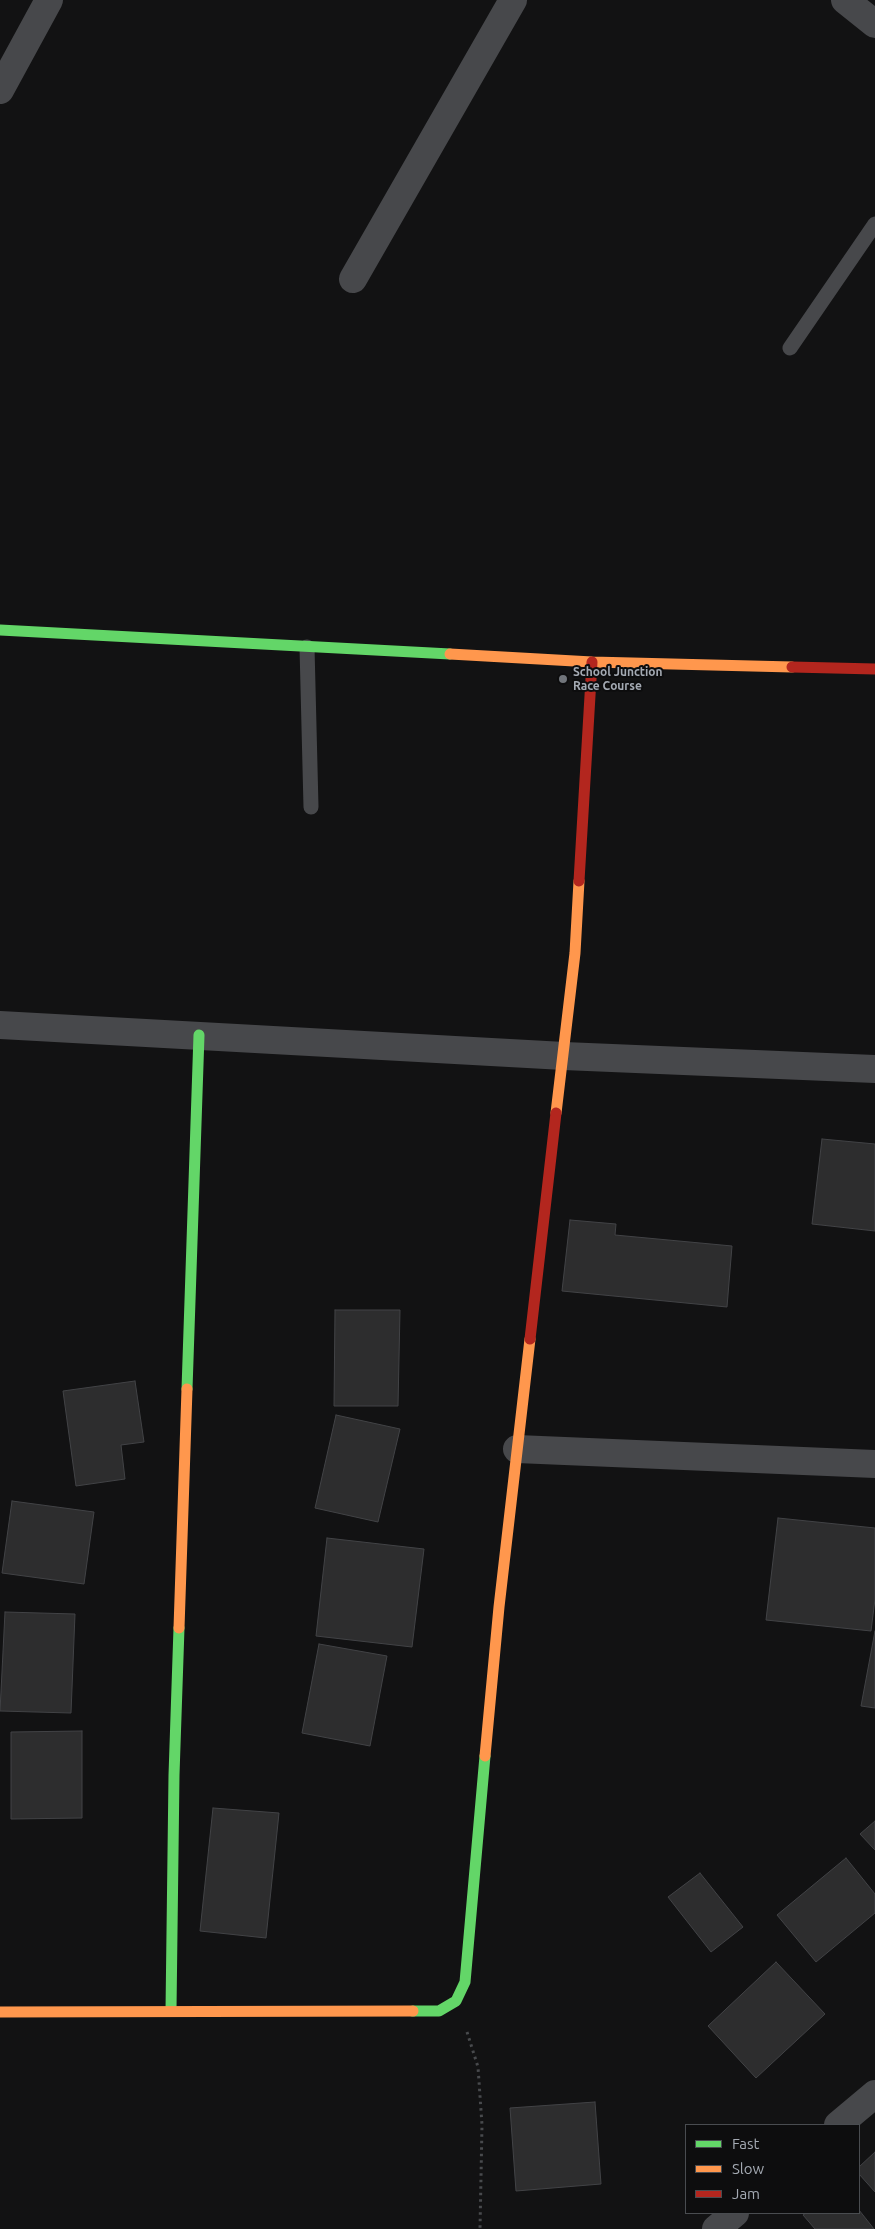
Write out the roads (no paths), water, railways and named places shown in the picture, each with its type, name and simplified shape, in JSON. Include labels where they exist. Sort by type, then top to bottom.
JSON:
[{"type":"street","points":[[0,90],[49,0]]},
{"type":"street","points":[[353,279],[513,0]]},
{"type":"street","points":[[845,0],[875,24]]},
{"type":"street","points":[[0,630],[592,662],[875,669]]},
{"type":"street","points":[[0,2012],[438,2010],[456,2001],[465,1982],[499,1607],[575,953],[592,662]]},
{"type":"street","points":[[0,1024],[564,1056],[875,1069]]},
{"type":"street","points":[[171,2010],[174,1766],[199,1035]]},
{"type":"street","points":[[517,1448],[875,1464]]},
{"type":"street","points":[[839,2124],[875,2094]]},
{"type":"street","points":[[716,2229],[734,2214]]},
{"type":"lane","points":[[790,348],[875,224]]},
{"type":"lane","points":[[307,647],[311,807]]},
{"type":"place","name":"School Junction Race Course","points":[[563,679]]}]
